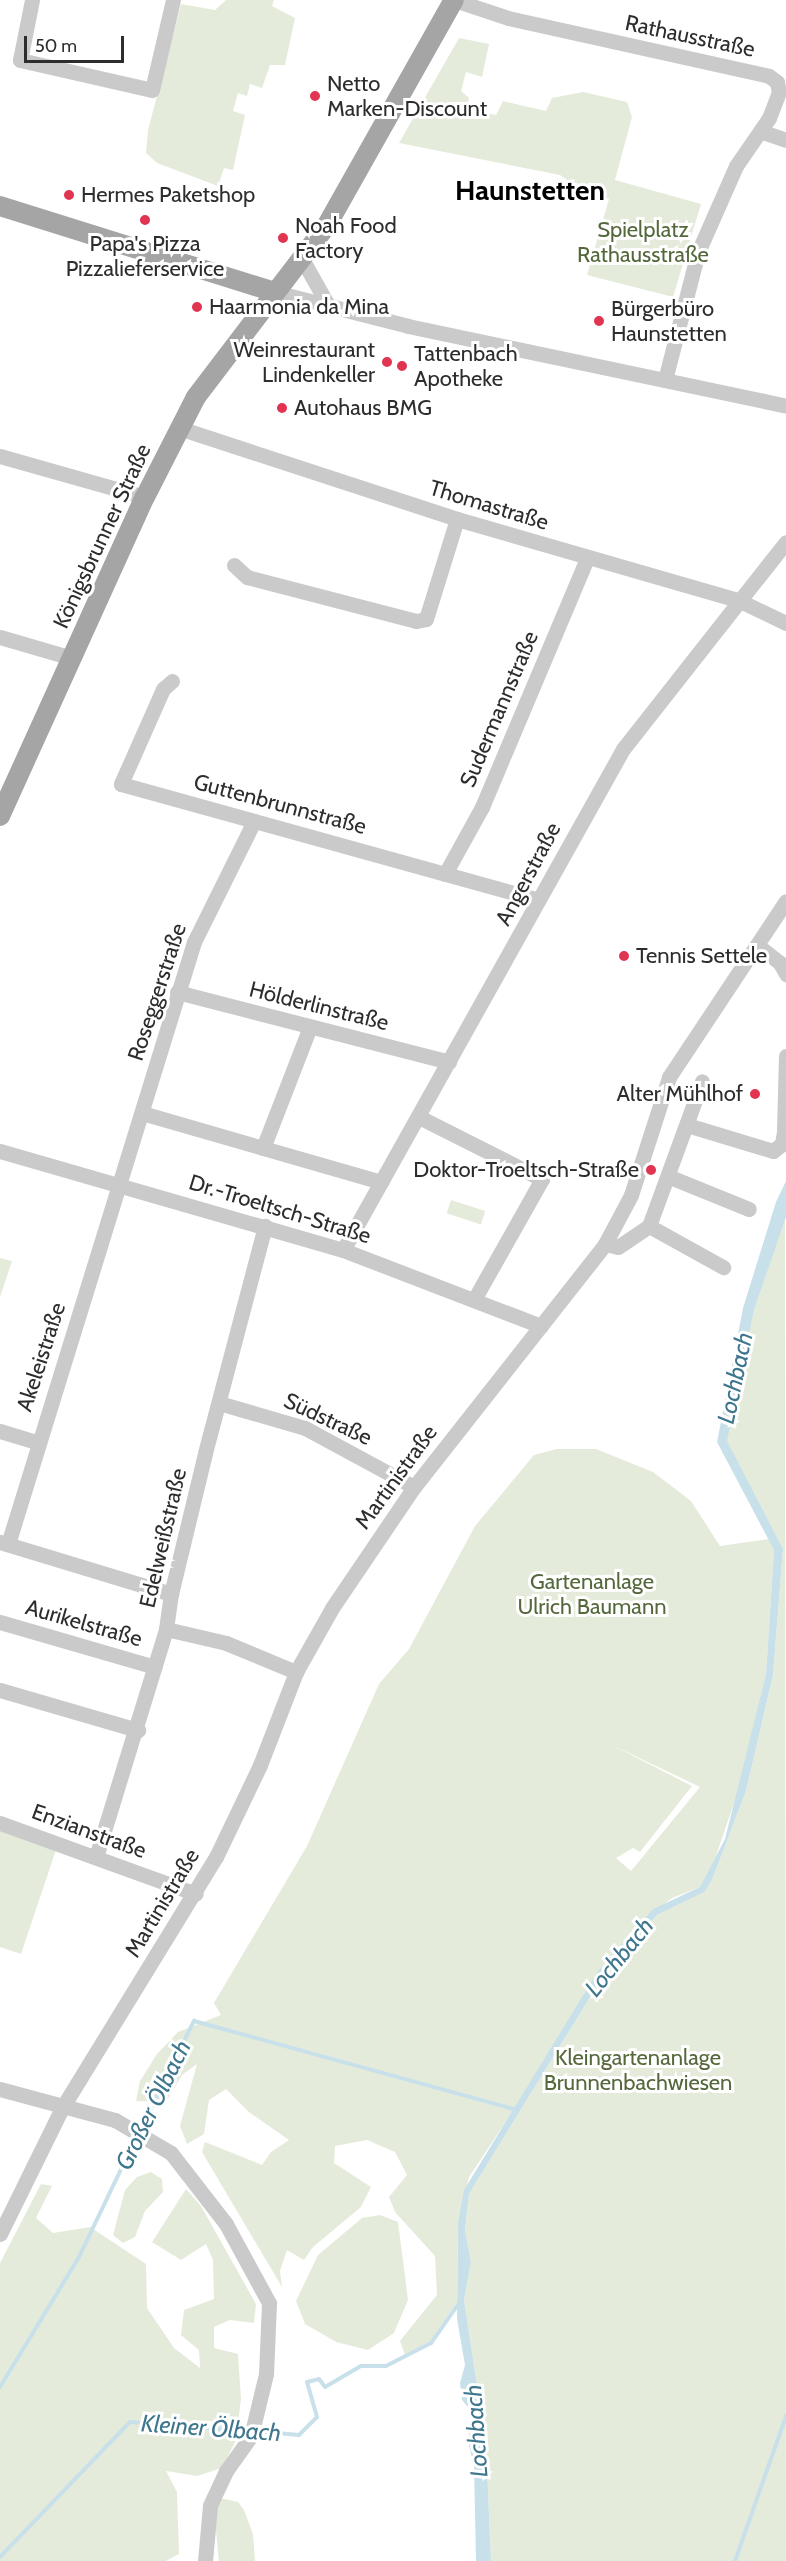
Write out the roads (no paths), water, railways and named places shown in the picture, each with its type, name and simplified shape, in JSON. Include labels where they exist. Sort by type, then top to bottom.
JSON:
[{"type":"main road","name":"Königsbrunner Straße","points":[[0,816],[145,497],[179,429],[210,375],[327,225],[454,0]]},
{"type":"main road","points":[[0,206],[275,292]]},
{"type":"street","points":[[33,0],[20,60],[152,90],[173,0]]},
{"type":"street","name":"Rathausstraße","points":[[454,0],[469,8],[583,37],[769,76],[777,82],[779,92],[763,132],[736,166],[698,252],[665,380]]},
{"type":"street","points":[[763,132],[786,140]]},
{"type":"street","points":[[302,259],[330,307]]},
{"type":"street","points":[[275,292],[330,307],[786,406]]},
{"type":"street","name":"Thomastraße","points":[[179,429],[457,519],[738,600],[786,623]]},
{"type":"street","points":[[0,456],[145,497]]},
{"type":"street","points":[[234,565],[247,577],[416,621],[426,620],[457,519]]},
{"type":"street","name":"Angerstraße","points":[[344,1250],[623,749],[738,600],[786,542]]},
{"type":"street","name":"Sudermannstraße","points":[[445,874],[482,807],[587,558]]},
{"type":"street","points":[[0,637],[72,658]]},
{"type":"street","name":"Guttenbrunnstraße","points":[[172,681],[163,689],[121,784],[538,900]]},
{"type":"street","name":"Roseggerstraße","points":[[121,1185],[194,942],[254,821]]},
{"type":"street","name":"Martinistraße","points":[[0,2234],[62,2108],[196,1894],[241,1808],[296,1672],[332,1608],[414,1487],[605,1244],[631,1195],[669,1077],[786,901]]},
{"type":"street","points":[[757,945],[780,963],[786,974]]},
{"type":"street","name":"Hölderlinstraße","points":[[177,993],[449,1062]]},
{"type":"street","points":[[263,1148],[310,1027]]},
{"type":"street","points":[[687,1125],[773,1151],[782,1144],[784,1132],[786,1056]]},
{"type":"street","points":[[605,1244],[618,1247],[649,1226],[670,1177],[702,1081]]},
{"type":"street","points":[[142,1113],[381,1182]]},
{"type":"street","points":[[419,1117],[542,1179],[475,1298]]},
{"type":"street","name":"Dr.-Troeltsch-Straße","points":[[0,1151],[344,1250],[475,1298],[541,1326]]},
{"type":"street","points":[[670,1177],[749,1209]]},
{"type":"street","name":"Akeleistraße","points":[[4,1543],[121,1185]]},
{"type":"street","name":"Edelweißstraße","points":[[96,1857],[138,1730],[166,1629],[171,1594],[264,1226]]},
{"type":"street","points":[[649,1226],[723,1267]]},
{"type":"street","name":"Südstraße","points":[[219,1402],[304,1428],[414,1487]]},
{"type":"street","points":[[0,1431],[37,1442]]},
{"type":"street","points":[[4,1543],[171,1594]]},
{"type":"street","name":"Aurikelstraße","points":[[0,1622],[155,1667]]},
{"type":"street","points":[[166,1629],[226,1642],[296,1672]]},
{"type":"street","points":[[0,1690],[138,1730]]},
{"type":"street","name":"Enzianstraße","points":[[0,1823],[196,1894]]},
{"type":"street","points":[[0,2089],[129,2126],[171,2153],[226,2224],[269,2303],[266,2374],[252,2432],[226,2471],[210,2506],[205,2561]]},
{"type":"water","name":"Lochbach","points":[[786,1181],[786,1217],[754,1310],[727,1441],[783,1549],[773,1675],[746,1791],[712,1880],[704,1892],[657,1915],[603,1976],[469,2194],[465,2230],[471,2262],[464,2300],[486,2443],[491,2561],[476,2561],[474,2465],[468,2442],[472,2412],[462,2400],[460,2383],[465,2365],[457,2319],[458,2223],[464,2190],[598,1971],[653,1909],[700,1887],[725,1839],[766,1674],[774,1550],[717,1442],[743,1308],[776,1202]]},
{"type":"waterway","name":"Großer Ölbach","points":[[140,2131],[194,2021],[517,2110]]},
{"type":"waterway","name":"Großer Ölbach","points":[[0,2387],[79,2257],[136,2138]]},
{"type":"waterway","name":"Kleiner Ölbach","points":[[255,2431],[299,2435],[317,2417],[307,2382],[319,2379],[325,2387],[361,2366],[386,2366],[431,2343],[459,2303]]},
{"type":"waterway","points":[[735,2561],[786,2416]]},
{"type":"waterway","name":"Kleiner Ölbach","points":[[0,2557],[130,2422],[247,2431]]},
{"type":"place","name":"Netto Marken-Discount","points":[[315,96]]},
{"type":"place","name":"Hermes Paketshop","points":[[69,195]]},
{"type":"place","name":"Papa's Pizza Pizzalieferservice","points":[[145,220]]},
{"type":"place","name":"Noah Food Factory","points":[[283,238]]},
{"type":"place","name":"Haarmonia da Mina","points":[[197,307]]},
{"type":"place","name":"Bürgerbüro Haunstetten","points":[[599,321]]},
{"type":"place","name":"Weinrestaurant Lindenkeller","points":[[387,362]]},
{"type":"place","name":"Tattenbach Apotheke","points":[[402,366]]},
{"type":"place","name":"Autohaus BMG","points":[[282,408]]},
{"type":"place","name":"Tennis Settele","points":[[624,956]]},
{"type":"place","name":"Alter Mühlhof","points":[[755,1094]]},
{"type":"place","name":"Doktor-Troeltsch-Straße","points":[[651,1170]]},
{"type":"district","name":"Haunstetten","points":[[530,190]]},
{"type":"park label","name":"Spielplatz Rathausstraße","points":[[643,242]]},
{"type":"park label","name":"Gartenanlage Ulrich Baumann","points":[[592,1594]]},
{"type":"park label","name":"Kleingartenanlage Brunnenbachwiesen","points":[[638,2070]]}]
